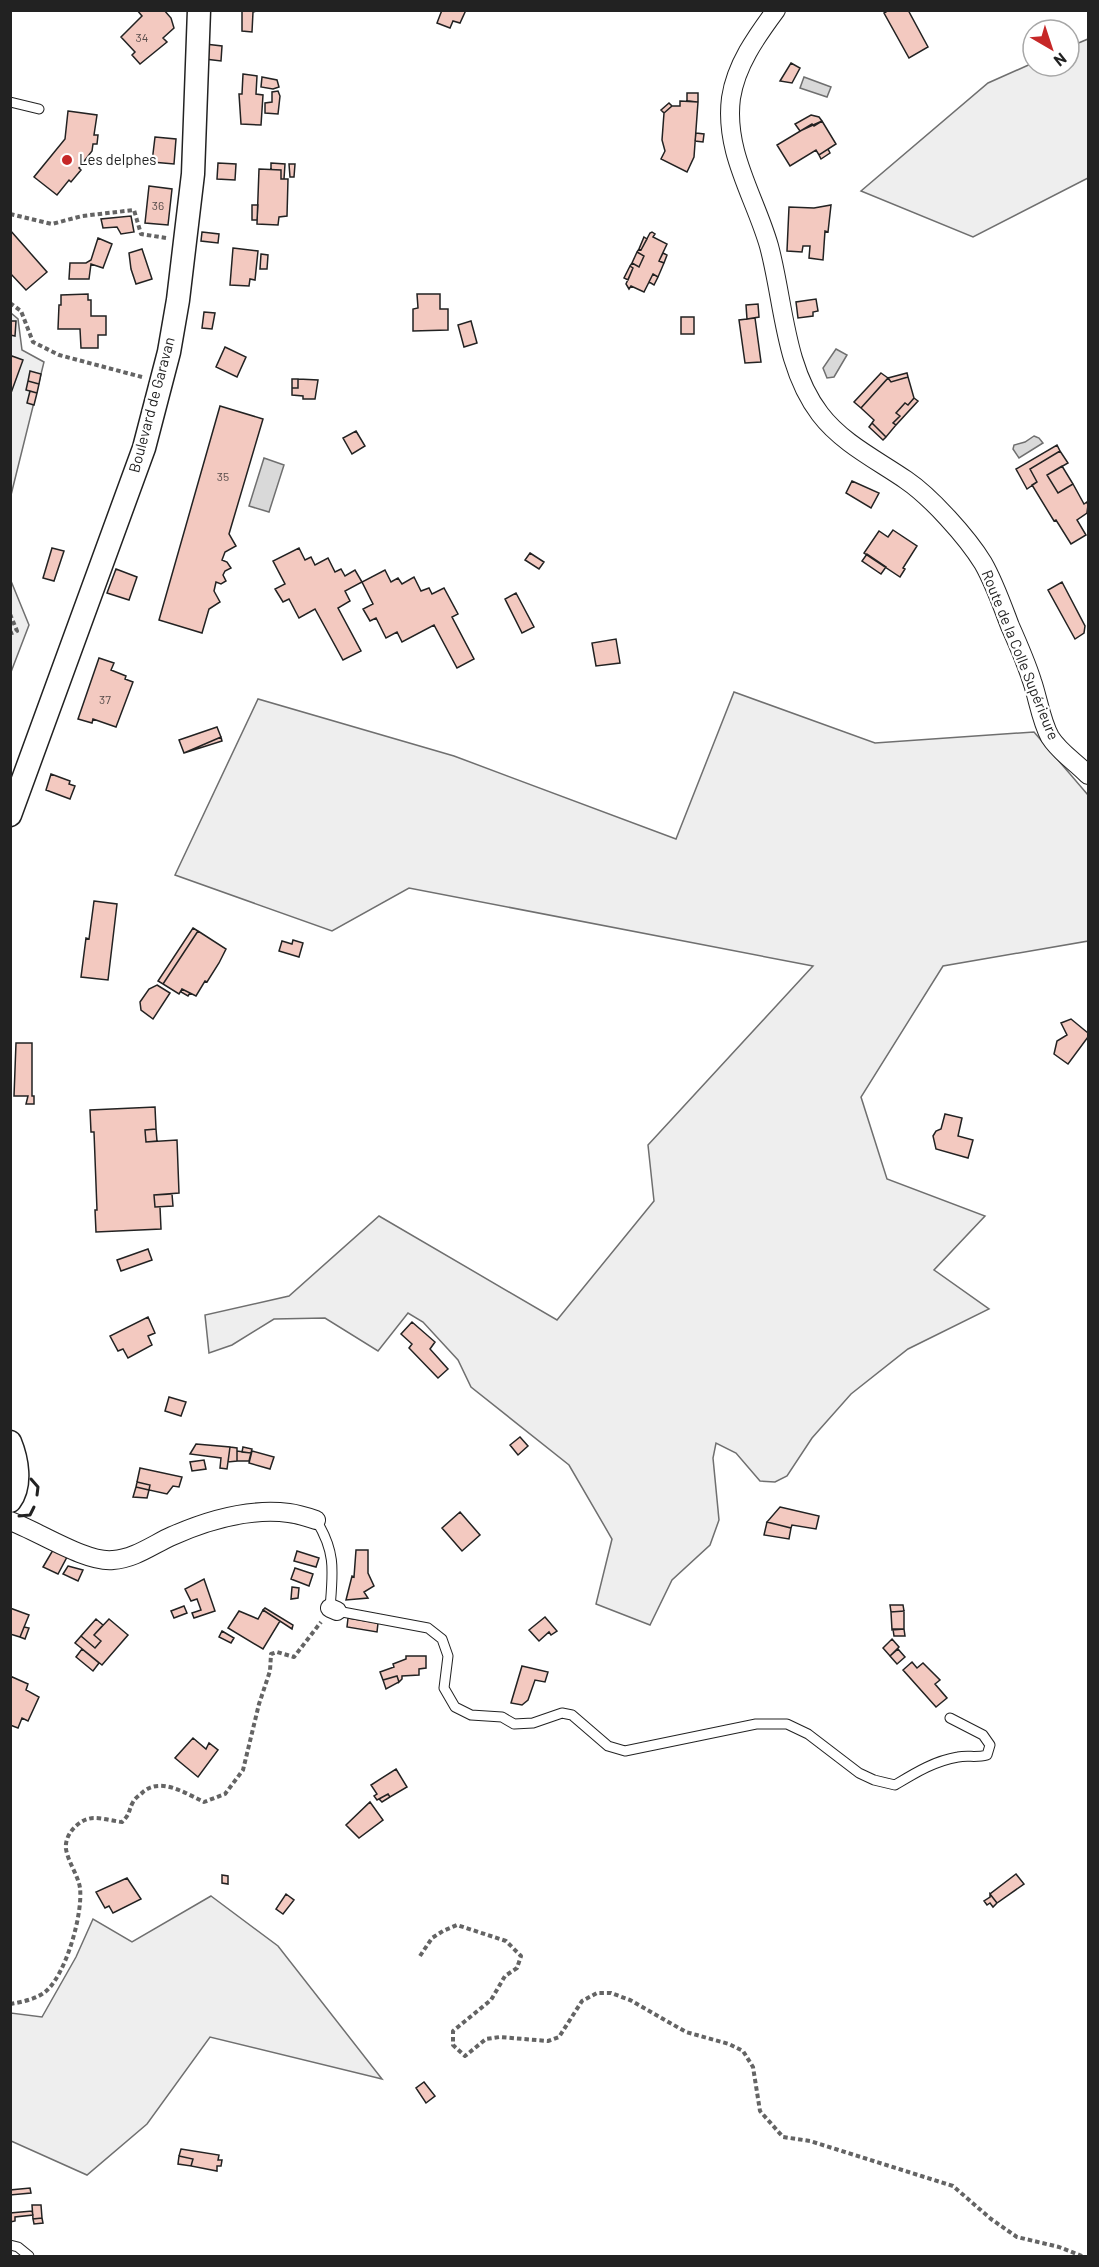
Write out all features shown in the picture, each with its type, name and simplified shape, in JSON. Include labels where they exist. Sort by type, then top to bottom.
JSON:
[{"type":"street","name":"Boulevard de Garavan","points":[[10,815],[144,448],[163,377],[172,331],[193,174],[199,10]]},
{"type":"street","name":"Route de la Colle Supérieure","points":[[777,10],[754,40],[739,71],[732,97],[730,122],[736,158],[768,246],[795,367],[802,387],[820,415],[843,439],[909,482],[957,529],[983,563],[1031,677],[1049,735],[1060,751],[1089,775]]},
{"type":"street","points":[[10,1442],[18,1473],[14,1496],[10,1501]]},
{"type":"street","points":[[10,1521],[30,1528],[82,1554],[113,1560],[134,1555],[205,1522],[248,1513],[288,1513],[315,1520]]},
{"type":"lane","points":[[10,102],[39,109]]},
{"type":"lane","points":[[315,1520],[327,1539],[333,1568],[334,1610],[428,1628],[435,1633],[442,1639],[448,1656],[444,1688],[455,1707],[471,1715],[502,1717],[514,1724],[533,1724],[562,1713],[572,1714],[608,1746],[625,1750],[756,1724],[787,1724],[808,1734],[858,1773],[873,1780],[895,1785],[939,1761],[961,1756],[978,1758],[987,1755],[990,1745],[983,1735],[950,1718]]},
{"type":"lane","points":[[10,2245],[18,2247],[29,2256]]},
{"type":"path","points":[[10,214],[51,224],[82,216],[134,210],[141,234],[185,241]]},
{"type":"path","points":[[10,303],[21,311],[33,342],[59,355],[142,377],[163,377]]},
{"type":"path","points":[[10,614],[17,631],[10,632]]},
{"type":"path","points":[[10,2004],[25,2001],[45,1992],[57,1976],[71,1944],[79,1917],[80,1887],[66,1849],[68,1834],[92,1818],[122,1822],[130,1814],[133,1801],[147,1789],[158,1785],[175,1788],[204,1802],[225,1794],[243,1770],[259,1704],[270,1671],[272,1654],[277,1652],[294,1657],[318,1626]]},
{"type":"path","points":[[420,1956],[432,1938],[443,1930],[457,1925],[506,1941],[521,1956],[517,1968],[505,1976],[492,2000],[453,2031],[453,2045],[465,2056],[486,2039],[500,2037],[548,2041],[559,2037],[582,2001],[597,1994],[611,1992],[630,2000],[686,2032],[729,2044],[742,2051],[753,2067],[760,2111],[783,2137],[810,2141],[953,2186],[991,2219],[1017,2237],[1059,2247],[1082,2256]]},
{"type":"shaded area","points":[[1088,39],[1088,178],[973,237],[861,191],[988,83],[1021,68],[1021,78],[1081,78],[1081,42]]},
{"type":"shaded area","points":[[804,77],[831,87],[827,97],[800,88]]},
{"type":"shaded area","points":[[11,313],[18,319],[22,350],[44,362],[11,495]]},
{"type":"shaded area","points":[[836,349],[847,355],[834,377],[827,378],[823,368]]},
{"type":"shaded area","points":[[1034,436],[1043,443],[1019,458],[1013,449],[1014,445]]},
{"type":"shaded area","points":[[264,458],[284,465],[269,512],[249,506]]},
{"type":"shaded area","points":[[11,581],[29,625],[10,672]]},
{"type":"shaded area","points":[[734,692],[875,743],[1034,732],[1088,795],[1088,941],[943,966],[861,1097],[887,1179],[985,1216],[934,1270],[989,1309],[908,1349],[851,1394],[812,1438],[787,1476],[775,1482],[760,1481],[736,1453],[716,1443],[713,1458],[719,1520],[710,1545],[672,1580],[650,1625],[596,1604],[612,1539],[569,1465],[471,1387],[458,1360],[423,1322],[408,1313],[378,1351],[325,1318],[274,1319],[232,1345],[209,1353],[205,1315],[289,1296],[379,1216],[557,1320],[654,1201],[648,1145],[813,966],[409,888],[332,931],[175,875],[258,699],[454,756],[676,839]]},
{"type":"shaded area","points":[[211,1896],[278,1946],[382,2079],[210,2037],[147,2124],[87,2175],[11,2141],[11,2013],[42,2017],[76,1957],[93,1919],[132,1942]]},
{"type":"building","points":[[137,10],[164,10],[171,18],[174,28],[163,38],[167,42],[140,64],[132,55],[135,52],[121,37],[142,16]]},
{"type":"building","points":[[242,10],[260,10],[253,12],[252,32],[242,31]]},
{"type":"building","points":[[442,10],[466,10],[460,23],[453,21],[450,28],[437,23]]},
{"type":"building","points":[[889,10],[908,10],[928,47],[909,58],[884,13]]},
{"type":"building","points":[[205,44],[222,46],[221,61],[205,59]]},
{"type":"building","points":[[791,63],[800,68],[792,83],[780,81]]},
{"type":"building","points":[[243,74],[257,76],[256,94],[263,95],[261,125],[241,124],[239,94],[242,94]]},
{"type":"building","points":[[262,77],[277,80],[279,87],[273,89],[261,87]]},
{"type":"building","points":[[278,91],[280,96],[278,114],[265,113],[265,103],[272,102],[272,92]]},
{"type":"building","points":[[687,93],[698,93],[698,102],[687,101]]},
{"type":"building","points":[[680,101],[698,102],[694,157],[687,172],[661,159],[665,151],[662,140],[664,113],[672,106],[680,106]]},
{"type":"building","points":[[669,103],[672,106],[664,113],[661,110]]},
{"type":"building","name":"Les delphes","points":[[68,111],[97,115],[94,135],[98,135],[97,144],[93,144],[92,151],[79,168],[81,170],[57,195],[34,177],[65,139]]},
{"type":"building","points":[[811,115],[819,117],[822,121],[800,131],[795,124]]},
{"type":"building","points":[[822,121],[836,144],[819,155],[816,150],[790,166],[777,145],[812,124],[814,126]]},
{"type":"building","points":[[696,133],[704,134],[703,142],[695,141]]},
{"type":"building","points":[[155,137],[176,139],[174,164],[152,162]]},
{"type":"building","points":[[828,149],[830,153],[821,159],[819,155]]},
{"type":"building","points":[[218,163],[236,164],[235,180],[217,179]]},
{"type":"building","points":[[271,163],[285,164],[284,179],[281,179],[281,170],[271,170]]},
{"type":"building","points":[[289,164],[295,164],[294,177],[290,177]]},
{"type":"building","points":[[259,169],[281,170],[281,179],[288,179],[287,216],[279,217],[278,225],[257,224]]},
{"type":"building","points":[[149,186],[172,189],[168,225],[145,223]]},
{"type":"building","points":[[252,205],[258,205],[257,220],[252,220]]},
{"type":"building","points":[[831,205],[828,232],[825,231],[823,260],[809,258],[810,246],[803,246],[802,252],[787,251],[789,207],[814,208]]},
{"type":"building","points":[[131,216],[134,232],[121,234],[117,227],[103,228],[101,219]]},
{"type":"building","points":[[10,230],[47,272],[26,290],[10,273]]},
{"type":"building","points":[[202,232],[219,234],[218,243],[201,241]]},
{"type":"building","points":[[652,232],[655,234],[653,237],[667,244],[659,261],[664,263],[658,277],[653,274],[644,292],[631,286],[629,289],[626,284],[633,268],[630,266],[632,263],[639,267],[644,256],[637,252],[641,250]]},
{"type":"building","points":[[644,237],[647,239],[641,250],[639,249]]},
{"type":"building","points":[[98,238],[112,244],[103,268],[91,264],[89,279],[69,279],[70,263],[86,263],[91,260]]},
{"type":"building","points":[[233,248],[258,251],[255,280],[250,279],[249,286],[230,285]]},
{"type":"building","points":[[142,249],[152,279],[136,284],[129,253]]},
{"type":"building","points":[[637,252],[644,256],[639,267],[632,263]]},
{"type":"building","points":[[663,253],[667,255],[664,263],[659,261]]},
{"type":"building","points":[[261,254],[268,255],[267,269],[260,269]]},
{"type":"building","points":[[630,266],[633,268],[628,280],[624,278]]},
{"type":"building","points":[[653,274],[658,277],[654,285],[649,282]]},
{"type":"building","points":[[88,294],[88,300],[91,300],[91,316],[106,316],[106,335],[98,335],[98,348],[81,348],[80,329],[58,329],[61,295]]},
{"type":"building","points":[[417,294],[440,294],[440,309],[448,309],[448,330],[413,331],[413,309],[418,308]]},
{"type":"building","points":[[816,299],[818,311],[813,312],[813,316],[798,318],[796,302]]},
{"type":"building","points":[[758,304],[759,317],[747,319],[746,305]]},
{"type":"building","points":[[204,312],[215,313],[212,329],[202,328]]},
{"type":"building","points":[[681,317],[694,317],[694,334],[681,334]]},
{"type":"building","points":[[10,318],[11,321],[16,321],[15,336],[10,335]]},
{"type":"building","points":[[755,318],[761,362],[745,363],[739,320]]},
{"type":"building","points":[[471,321],[477,343],[464,347],[458,325]]},
{"type":"building","points":[[225,347],[246,357],[237,377],[216,367]]},
{"type":"building","points":[[12,356],[23,360],[11,393],[10,360]]},
{"type":"building","points":[[30,371],[41,374],[39,384],[28,381]]},
{"type":"building","points":[[881,373],[888,378],[861,408],[854,402]]},
{"type":"building","points":[[907,373],[908,377],[891,382],[888,378]]},
{"type":"building","points":[[908,377],[914,398],[908,405],[905,403],[896,413],[900,416],[893,423],[896,425],[886,437],[872,423],[874,420],[861,408],[888,378],[891,382]]},
{"type":"building","points":[[292,379],[298,379],[298,388],[292,388]]},
{"type":"building","points":[[298,379],[318,380],[315,399],[303,399],[303,396],[292,395],[292,388],[298,388]]},
{"type":"building","points":[[28,381],[39,384],[37,393],[26,390]]},
{"type":"building","points":[[30,391],[37,393],[34,405],[27,403]]},
{"type":"building","points":[[914,398],[918,401],[896,425],[893,423],[900,416],[896,413],[905,403],[908,405]]},
{"type":"building","points":[[220,406],[263,419],[229,534],[236,546],[225,552],[222,560],[227,562],[231,568],[223,575],[226,581],[221,584],[216,582],[214,591],[220,602],[209,609],[202,633],[159,620]]},
{"type":"building","points":[[872,423],[886,437],[883,440],[869,427]]},
{"type":"building","points":[[356,431],[365,446],[352,454],[343,438]]},
{"type":"building","points":[[1057,445],[1060,451],[1030,469],[1037,482],[1027,489],[1016,469]]},
{"type":"building","points":[[1060,451],[1068,463],[1047,475],[1058,493],[1073,484],[1084,504],[1087,502],[1088,505],[1087,513],[1077,520],[1086,535],[1071,544],[1032,485],[1037,482],[1030,469]]},
{"type":"building","points":[[1062,466],[1073,484],[1058,493],[1047,475]]},
{"type":"building","points":[[852,481],[879,493],[871,508],[846,493]]},
{"type":"building","points":[[893,530],[917,546],[900,577],[864,553],[879,531],[888,537]]},
{"type":"building","points":[[52,548],[64,551],[54,581],[43,578]]},
{"type":"building","points":[[299,548],[305,560],[311,557],[315,565],[328,558],[335,572],[341,569],[345,576],[355,570],[362,582],[345,591],[350,601],[338,608],[361,651],[343,660],[315,609],[299,618],[289,599],[283,602],[275,589],[285,584],[273,561]]},
{"type":"building","points":[[530,553],[544,562],[539,569],[525,560]]},
{"type":"building","points":[[867,554],[886,567],[881,574],[862,561]]},
{"type":"building","points":[[116,569],[137,577],[129,600],[107,593]]},
{"type":"building","points":[[385,570],[391,582],[398,578],[402,584],[414,577],[421,591],[429,588],[432,594],[444,588],[458,614],[452,617],[474,659],[457,668],[434,625],[402,642],[397,632],[386,638],[376,618],[370,621],[363,609],[373,604],[362,582]]},
{"type":"building","points":[[1062,582],[1085,626],[1084,633],[1075,639],[1048,590]]},
{"type":"building","points":[[516,593],[534,627],[522,633],[505,599]]},
{"type":"building","points":[[616,639],[620,663],[596,666],[592,643]]},
{"type":"building","points":[[99,658],[114,663],[111,670],[126,676],[125,679],[133,682],[116,727],[93,719],[92,723],[78,719]]},
{"type":"building","points":[[217,727],[221,737],[184,753],[179,740]]},
{"type":"building","points":[[221,737],[222,741],[184,753]]},
{"type":"building","points":[[51,774],[70,781],[69,784],[75,786],[70,799],[46,790]]},
{"type":"building","points":[[94,901],[117,904],[108,980],[81,977]]},
{"type":"building","points":[[193,928],[198,931],[163,984],[158,981]]},
{"type":"building","points":[[198,931],[226,949],[196,996],[182,989],[179,994],[163,984]]},
{"type":"building","points":[[293,940],[303,943],[299,957],[279,951],[282,941],[292,944]]},
{"type":"building","points":[[157,985],[170,993],[153,1019],[141,1010],[140,1002],[149,989]]},
{"type":"building","points":[[182,989],[190,993],[188,996],[181,992]]},
{"type":"building","points":[[1071,1019],[1088,1033],[1088,1037],[1068,1064],[1054,1054],[1057,1041],[1067,1035],[1061,1023]]},
{"type":"building","points":[[16,1043],[32,1043],[34,1104],[26,1104],[28,1096],[14,1096]]},
{"type":"building","points":[[155,1107],[156,1129],[145,1130],[146,1142],[177,1140],[179,1193],[154,1195],[155,1207],[160,1207],[161,1229],[96,1232],[94,1132],[91,1132],[90,1110]]},
{"type":"building","points":[[945,1114],[962,1118],[958,1136],[973,1140],[968,1158],[936,1149],[933,1136],[941,1129]]},
{"type":"building","points":[[156,1129],[157,1141],[146,1142],[145,1130]]},
{"type":"building","points":[[172,1194],[173,1206],[155,1207],[154,1195]]},
{"type":"building","points":[[148,1249],[152,1260],[121,1271],[117,1260]]},
{"type":"building","points":[[148,1317],[155,1333],[148,1336],[152,1345],[128,1358],[123,1349],[118,1351],[110,1336]]},
{"type":"building","points":[[412,1322],[435,1342],[430,1349],[448,1369],[438,1378],[409,1348],[412,1344],[401,1334]]},
{"type":"building","points":[[169,1397],[186,1402],[181,1416],[165,1411]]},
{"type":"building","points":[[520,1437],[528,1446],[518,1455],[510,1445]]},
{"type":"building","points":[[196,1444],[230,1447],[227,1469],[220,1468],[221,1458],[190,1454]]},
{"type":"building","points":[[230,1447],[237,1448],[237,1461],[228,1462]]},
{"type":"building","points":[[243,1447],[252,1449],[251,1453],[242,1452]]},
{"type":"building","points":[[237,1451],[251,1453],[249,1461],[237,1461]]},
{"type":"building","points":[[252,1451],[274,1457],[270,1469],[249,1463]]},
{"type":"building","points":[[204,1460],[206,1469],[192,1471],[190,1462]]},
{"type":"building","points":[[140,1468],[182,1477],[179,1487],[173,1486],[167,1494],[149,1490],[150,1485],[137,1482]]},
{"type":"building","points":[[137,1482],[150,1485],[149,1490],[136,1487]]},
{"type":"building","points":[[136,1487],[149,1490],[147,1498],[133,1497]]},
{"type":"building","points":[[780,1507],[819,1516],[816,1529],[792,1525],[791,1528],[767,1522]]},
{"type":"building","points":[[460,1512],[480,1535],[462,1551],[442,1528]]},
{"type":"building","points":[[767,1522],[791,1528],[789,1539],[764,1535]]},
{"type":"building","points":[[53,1550],[67,1557],[58,1574],[43,1567]]},
{"type":"building","points":[[356,1550],[368,1550],[368,1573],[374,1586],[364,1592],[368,1598],[346,1600],[352,1576],[354,1577]]},
{"type":"building","points":[[297,1551],[319,1558],[316,1567],[294,1561]]},
{"type":"building","points":[[68,1566],[83,1570],[78,1581],[63,1574]]},
{"type":"building","points":[[295,1568],[313,1574],[309,1586],[291,1579]]},
{"type":"building","points":[[204,1579],[215,1611],[194,1618],[192,1613],[201,1610],[197,1599],[191,1601],[185,1589]]},
{"type":"building","points":[[292,1587],[299,1588],[298,1598],[291,1599]]},
{"type":"building","points":[[890,1605],[903,1605],[904,1611],[891,1612]]},
{"type":"building","points":[[184,1606],[187,1613],[174,1618],[171,1611]]},
{"type":"building","points":[[10,1608],[29,1615],[20,1637],[10,1634]]},
{"type":"building","points":[[265,1608],[293,1625],[292,1629],[263,1610]]},
{"type":"building","points":[[263,1610],[280,1621],[263,1649],[228,1628],[239,1611],[258,1619]]},
{"type":"building","points":[[904,1611],[904,1629],[892,1630],[891,1612]]},
{"type":"building","points":[[545,1617],[557,1631],[551,1635],[549,1632],[539,1641],[529,1630]]},
{"type":"building","points":[[348,1618],[378,1623],[377,1632],[347,1627]]},
{"type":"building","points":[[96,1619],[103,1625],[94,1635],[101,1641],[95,1648],[81,1636]]},
{"type":"building","points":[[109,1619],[128,1635],[102,1665],[75,1643],[81,1636],[95,1648],[101,1641],[94,1635]]},
{"type":"building","points":[[24,1627],[29,1628],[25,1639],[20,1637]]},
{"type":"building","points":[[893,1629],[904,1629],[905,1636],[894,1636]]},
{"type":"building","points":[[222,1631],[234,1638],[231,1643],[219,1637]]},
{"type":"building","points":[[892,1639],[899,1647],[890,1656],[883,1648]]},
{"type":"building","points":[[82,1649],[99,1663],[93,1671],[76,1657]]},
{"type":"building","points":[[898,1649],[905,1657],[897,1664],[890,1656]]},
{"type":"building","points":[[406,1656],[426,1656],[426,1668],[419,1669],[419,1675],[402,1676],[399,1682],[397,1676],[383,1680],[380,1672],[394,1667],[393,1664],[406,1659]]},
{"type":"building","points":[[912,1662],[917,1668],[923,1663],[940,1680],[935,1684],[947,1698],[936,1707],[903,1670]]},
{"type":"building","points":[[522,1666],[548,1672],[545,1682],[535,1680],[528,1700],[522,1705],[511,1703]]},
{"type":"building","points":[[10,1676],[28,1684],[26,1690],[39,1697],[28,1721],[22,1718],[18,1728],[10,1725]]},
{"type":"building","points":[[397,1676],[399,1682],[386,1689],[383,1680]]},
{"type":"building","points":[[193,1738],[206,1749],[209,1743],[218,1750],[198,1777],[175,1758]]},
{"type":"building","points":[[396,1769],[407,1787],[390,1797],[388,1794],[377,1800],[374,1796],[377,1794],[371,1785]]},
{"type":"building","points":[[388,1794],[390,1797],[382,1802],[379,1799]]},
{"type":"building","points":[[370,1802],[383,1820],[359,1838],[346,1825]]},
{"type":"building","points":[[1016,1874],[1024,1884],[997,1903],[990,1894]]},
{"type":"building","points":[[222,1875],[228,1876],[228,1884],[222,1883]]},
{"type":"building","points":[[127,1878],[141,1899],[113,1913],[109,1906],[105,1908],[96,1892]]},
{"type":"building","points":[[286,1894],[294,1900],[283,1914],[276,1909]]},
{"type":"building","points":[[990,1894],[997,1903],[993,1907],[984,1901],[990,1897]]},
{"type":"building","points":[[424,2082],[435,2096],[426,2103],[416,2088]]},
{"type":"building","points":[[181,2149],[219,2155],[218,2160],[222,2160],[221,2166],[217,2166],[217,2171],[191,2166],[193,2159],[179,2156]]},
{"type":"building","points":[[179,2156],[193,2159],[191,2166],[178,2164]]},
{"type":"building","points":[[30,2188],[31,2193],[10,2195],[10,2190]]},
{"type":"building","points":[[32,2205],[41,2205],[42,2218],[33,2219]]},
{"type":"building","points":[[32,2211],[33,2215],[15,2217],[15,2221],[10,2222],[10,2213]]},
{"type":"building","points":[[42,2218],[43,2223],[34,2224],[33,2219]]},
{"type":"wall","points":[[31,1479],[38,1487],[37,1495]]},
{"type":"wall","points":[[19,1516],[30,1515],[34,1507]]},
{"type":"place","name":"Les delphes","points":[[67,160]]}]
